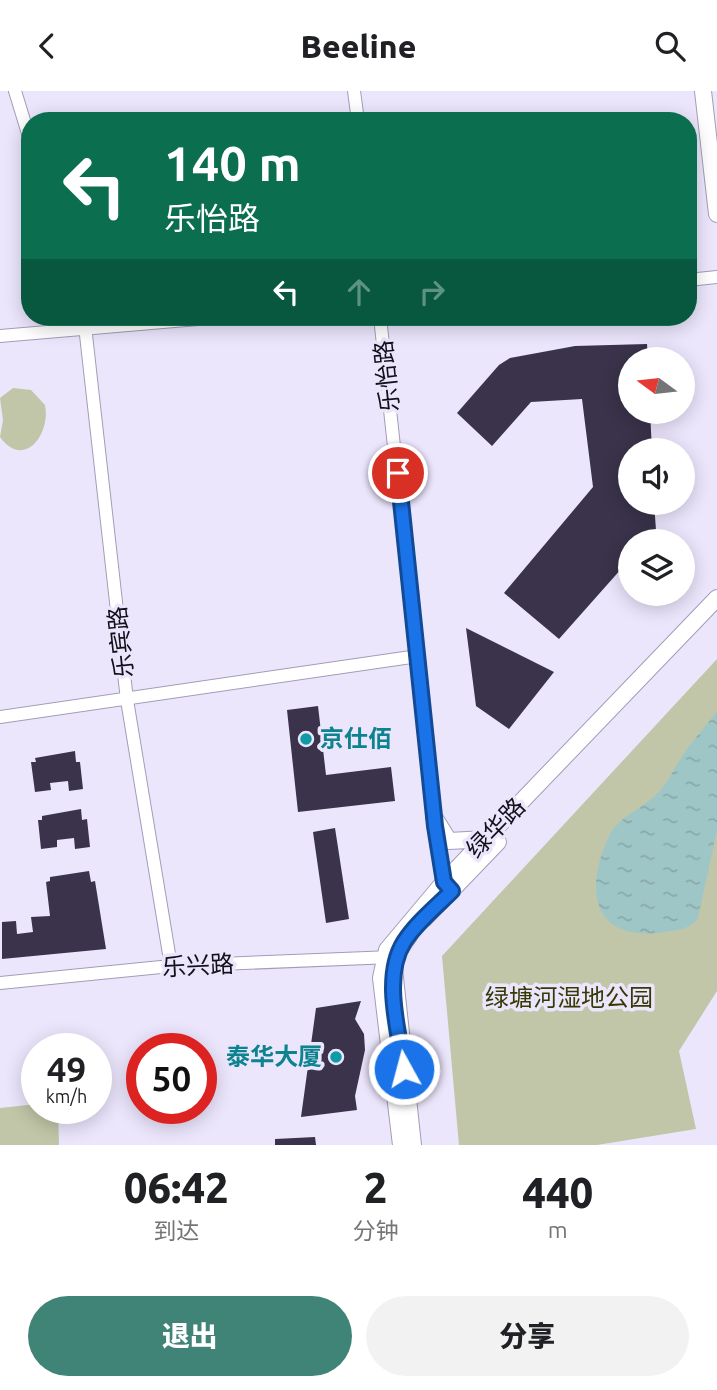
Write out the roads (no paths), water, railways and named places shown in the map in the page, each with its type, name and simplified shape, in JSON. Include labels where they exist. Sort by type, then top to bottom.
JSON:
[{"type":"main road","points":[[703,91],[717,214]]},
{"type":"main road","name":"绿华路","points":[[448,886],[486,839],[717,598]]},
{"type":"main road","name":"绿华路","points":[[390,957],[396,937],[717,612]]},
{"type":"main road","points":[[434,817],[449,841],[486,839]]},
{"type":"main road","points":[[390,957],[381,978],[401,1145]]},
{"type":"main road","points":[[390,957],[414,1145]]},
{"type":"street","points":[[15,91],[21,112]]},
{"type":"street","points":[[354,91],[357,112]]},
{"type":"street","points":[[697,278],[717,277]]},
{"type":"street","points":[[0,336],[61,326]]},
{"type":"street","name":"乐宾路","points":[[86,326],[127,700],[171,966]]},
{"type":"street","name":"乐怡路","points":[[381,326],[434,817],[448,886]]},
{"type":"street","points":[[0,717],[418,656]]},
{"type":"street","name":"乐兴路","points":[[0,983],[171,966],[390,957]]},
{"type":"water","points":[[717,711],[717,830],[698,918],[688,927],[679,930],[641,933],[622,930],[609,921],[600,909],[596,894],[601,857],[609,836],[624,818],[657,794]]},
{"type":"place","name":"京仕佰","points":[[306,739]]},
{"type":"place","name":"泰华大厦","points":[[336,1057]]},
{"type":"park label","name":"绿塘河湿地公园","points":[[569,998]]}]
